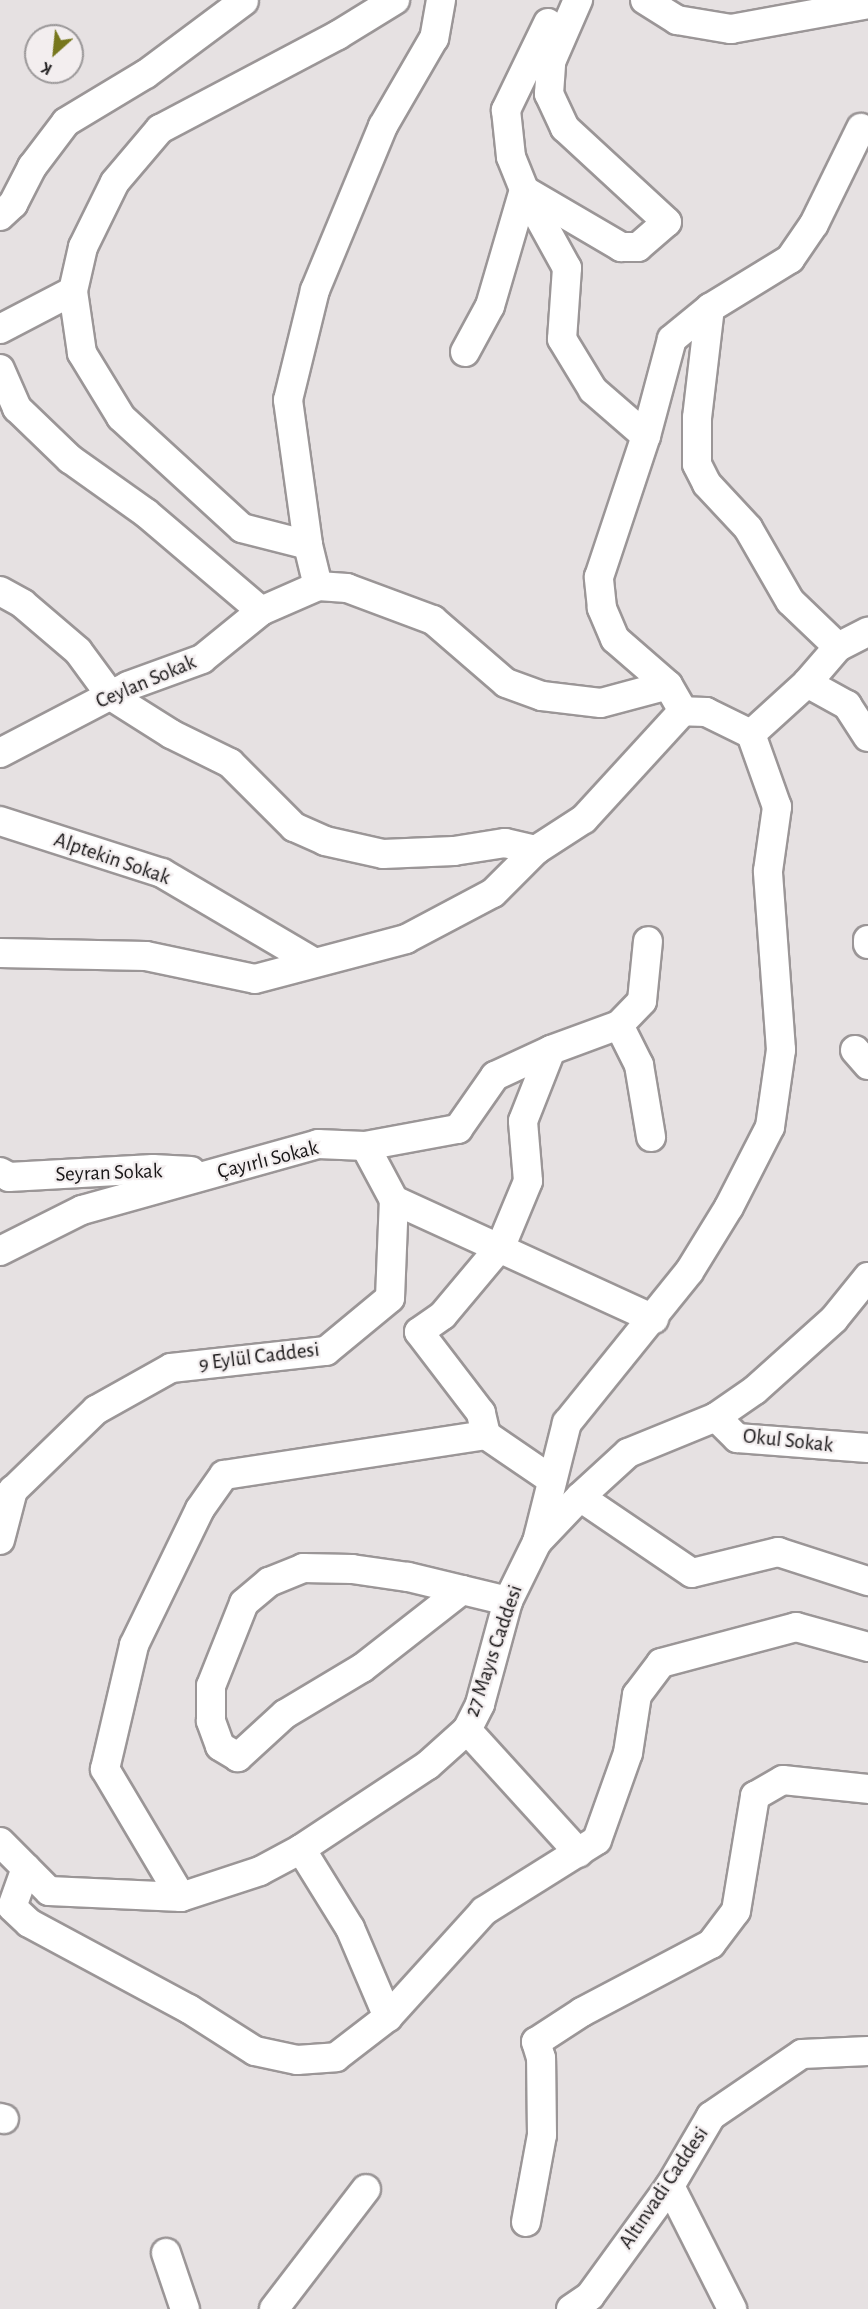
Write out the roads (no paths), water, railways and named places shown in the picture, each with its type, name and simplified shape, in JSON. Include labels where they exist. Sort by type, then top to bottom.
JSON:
[{"type":"street","points":[[308,545],[242,528],[121,417],[82,353],[73,291],[83,247],[115,182],[160,129],[338,35],[395,0]]},
{"type":"street","points":[[441,0],[434,38],[383,126],[315,290],[288,400],[308,545],[318,586],[346,588],[433,620],[506,682],[542,696],[602,703],[668,685]]},
{"type":"street","points":[[560,0],[506,110],[511,157],[524,189],[567,267],[562,339],[593,390],[646,436]]},
{"type":"street","points":[[524,189],[621,247],[638,247],[667,222],[565,128],[549,94],[551,62],[578,0]]},
{"type":"street","points":[[645,0],[676,20],[731,29],[868,4]]},
{"type":"street","points":[[0,216],[13,204],[32,167],[66,122],[146,74],[244,1]]},
{"type":"street","points":[[683,711],[668,685],[615,639],[602,608],[599,577],[646,436],[672,339],[710,308],[790,258],[814,224],[861,128]]},
{"type":"street","points":[[465,352],[494,295],[524,189]]},
{"type":"street","points":[[0,329],[73,291]]},
{"type":"street","points":[[710,308],[697,418],[698,464],[707,484],[748,528],[790,602],[838,647]]},
{"type":"street","points":[[0,369],[17,408],[70,459],[146,513],[261,611]]},
{"type":"street","name":"Ceylan Sokak","points":[[0,753],[111,696],[202,659],[261,611],[318,586]]},
{"type":"street","points":[[0,591],[23,604],[78,651],[111,696],[171,734],[230,763],[294,827],[326,841],[382,854],[454,852],[505,843],[536,850]]},
{"type":"street","points":[[751,734],[807,682],[838,647],[868,632]]},
{"type":"street","points":[[807,682],[847,705],[868,737]]},
{"type":"street","points":[[0,953],[146,956],[255,979],[406,939],[493,893],[536,850],[584,819],[683,711],[706,712],[751,734],[777,807],[768,871],[781,1050],[770,1127],[729,1207],[689,1272],[654,1319],[567,1423],[537,1542]]},
{"type":"street","name":"Alptekin Sokak","points":[[0,821],[162,873],[313,962]]},
{"type":"street","points":[[648,942],[642,1001],[619,1025],[639,1065],[651,1137]]},
{"type":"street","name":"Çayırlı Sokak","points":[[0,1251],[82,1209],[318,1144],[365,1146],[458,1129],[495,1076],[551,1050],[619,1025]]},
{"type":"street","points":[[551,1050],[523,1121],[528,1181],[501,1246],[443,1315],[419,1332],[481,1413],[486,1435],[552,1480]]},
{"type":"street","points":[[365,1146],[394,1200],[501,1246],[654,1319]]},
{"type":"street","name":"Seyran Sokak","points":[[0,1172],[9,1177],[153,1169],[219,1172]]},
{"type":"street","name":"9 Eylül Caddesi","points":[[6,1496],[96,1410],[171,1368],[326,1351],[390,1298],[394,1200]]},
{"type":"street","name":"27 Mayıs Caddesi","points":[[0,1842],[49,1891],[181,1897],[260,1871],[301,1849],[428,1765],[467,1730],[480,1704],[507,1601],[537,1542],[579,1497],[628,1453],[716,1417],[755,1390],[834,1319],[868,1277]]},
{"type":"street","name":"Okul Sokak","points":[[716,1417],[737,1438],[868,1448]]},
{"type":"street","points":[[181,1897],[105,1769],[134,1645],[200,1509],[224,1475],[486,1435]]},
{"type":"street","points":[[0,1540],[6,1496]]},
{"type":"street","points":[[579,1497],[692,1573],[778,1552],[868,1581]]},
{"type":"street","points":[[462,1590],[362,1668],[285,1714],[238,1757],[220,1746],[211,1721],[212,1686],[244,1603],[270,1582],[303,1568],[352,1569],[462,1590],[507,1601]]},
{"type":"street","points":[[26,1868],[12,1906],[29,1923],[189,2009],[255,2051],[297,2060],[336,2057],[388,2017],[484,1911],[597,1840],[628,1753],[637,1695],[661,1663],[796,1627],[868,1647]]},
{"type":"street","points":[[467,1730],[579,1853]]},
{"type":"street","points":[[526,2222],[542,2135],[541,2058],[536,2042],[582,2012],[711,1944],[736,1911],[755,1796],[783,1780],[868,1789]]},
{"type":"street","points":[[301,1849],[350,1928],[388,2017]]},
{"type":"street","name":"Altınvadi Caddesi","points":[[586,2305],[670,2186],[711,2116],[801,2054],[868,2050]]},
{"type":"street","points":[[670,2186],[694,2241],[732,2309]]},
{"type":"street","points":[[274,2309],[366,2189]]},
{"type":"street","points":[[166,2253],[185,2309]]}]
